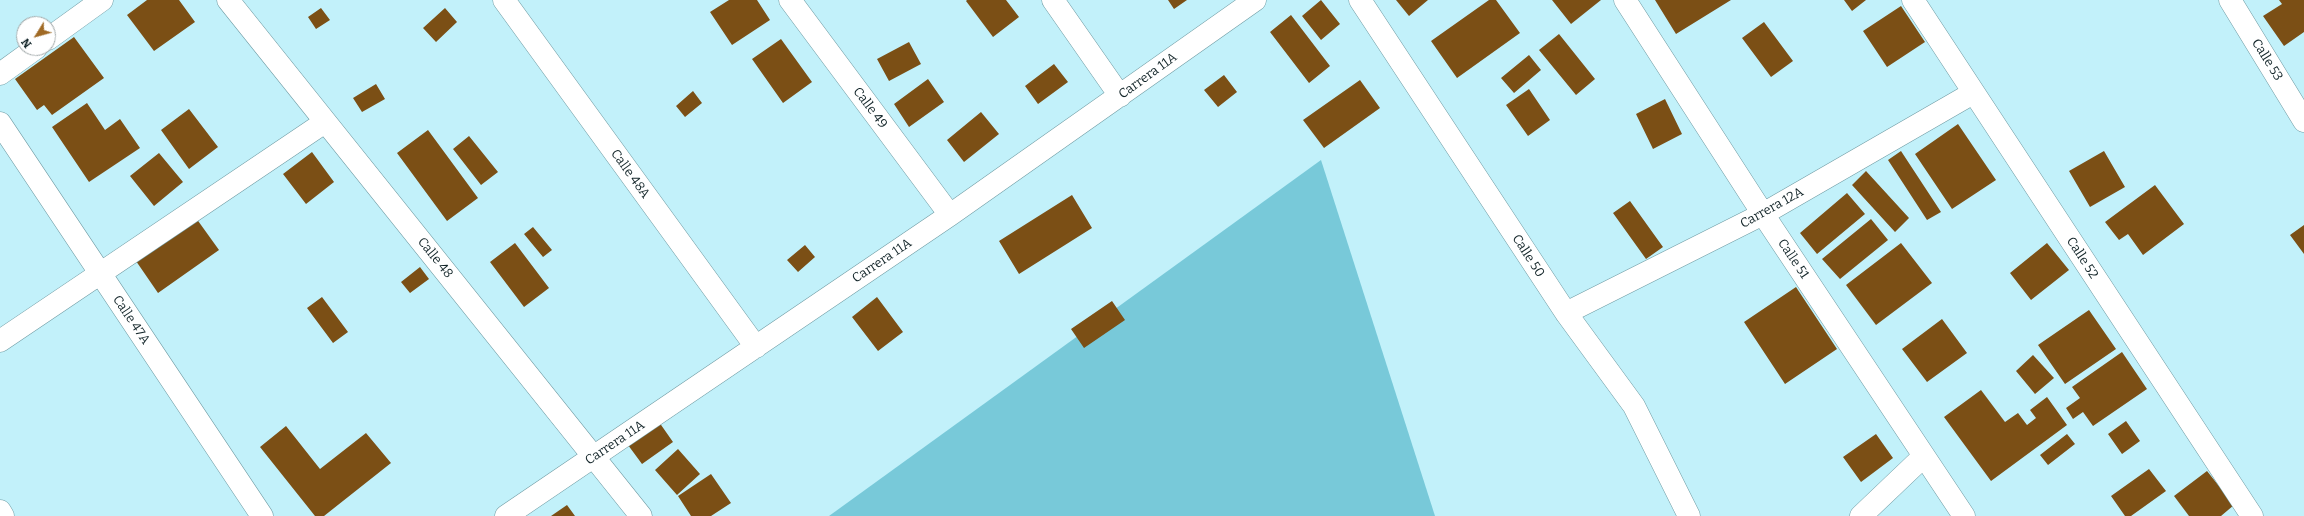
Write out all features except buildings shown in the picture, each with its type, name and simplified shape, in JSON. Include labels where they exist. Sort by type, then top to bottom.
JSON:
[{"type":"street","points":[[56,33],[102,0]]},
{"type":"street","name":"Calle 48","points":[[228,0],[641,516]]},
{"type":"street","name":"Calle 48A","points":[[504,0],[756,347]]},
{"type":"street","name":"Calle 49","points":[[790,0],[950,215]]},
{"type":"street","points":[[1053,0],[1120,96]]},
{"type":"street","name":"Carrera 11A","points":[[506,516],[950,215],[1255,0]]},
{"type":"street","name":"Calle 50","points":[[1360,0],[1566,313],[1634,406],[1689,516]]},
{"type":"street","name":"Calle 51","points":[[1625,0],[1763,214],[1964,516]]},
{"type":"street","name":"Calle 52","points":[[1913,0],[2252,516]]},
{"type":"street","name":"Calle 53","points":[[2230,0],[2304,121]]},
{"type":"street","points":[[0,74],[25,56]]},
{"type":"street","name":"Carrera 12A","points":[[1566,313],[1763,214],[1973,93]]},
{"type":"street","points":[[0,341],[325,122]]},
{"type":"street","name":"Calle 47A","points":[[0,123],[262,516]]},
{"type":"street","points":[[1862,516],[1924,456]]},
{"type":"street","points":[[0,511],[3,516]]},
{"type":"shaded area","points":[[1321,160],[1435,516],[829,516]]}]
